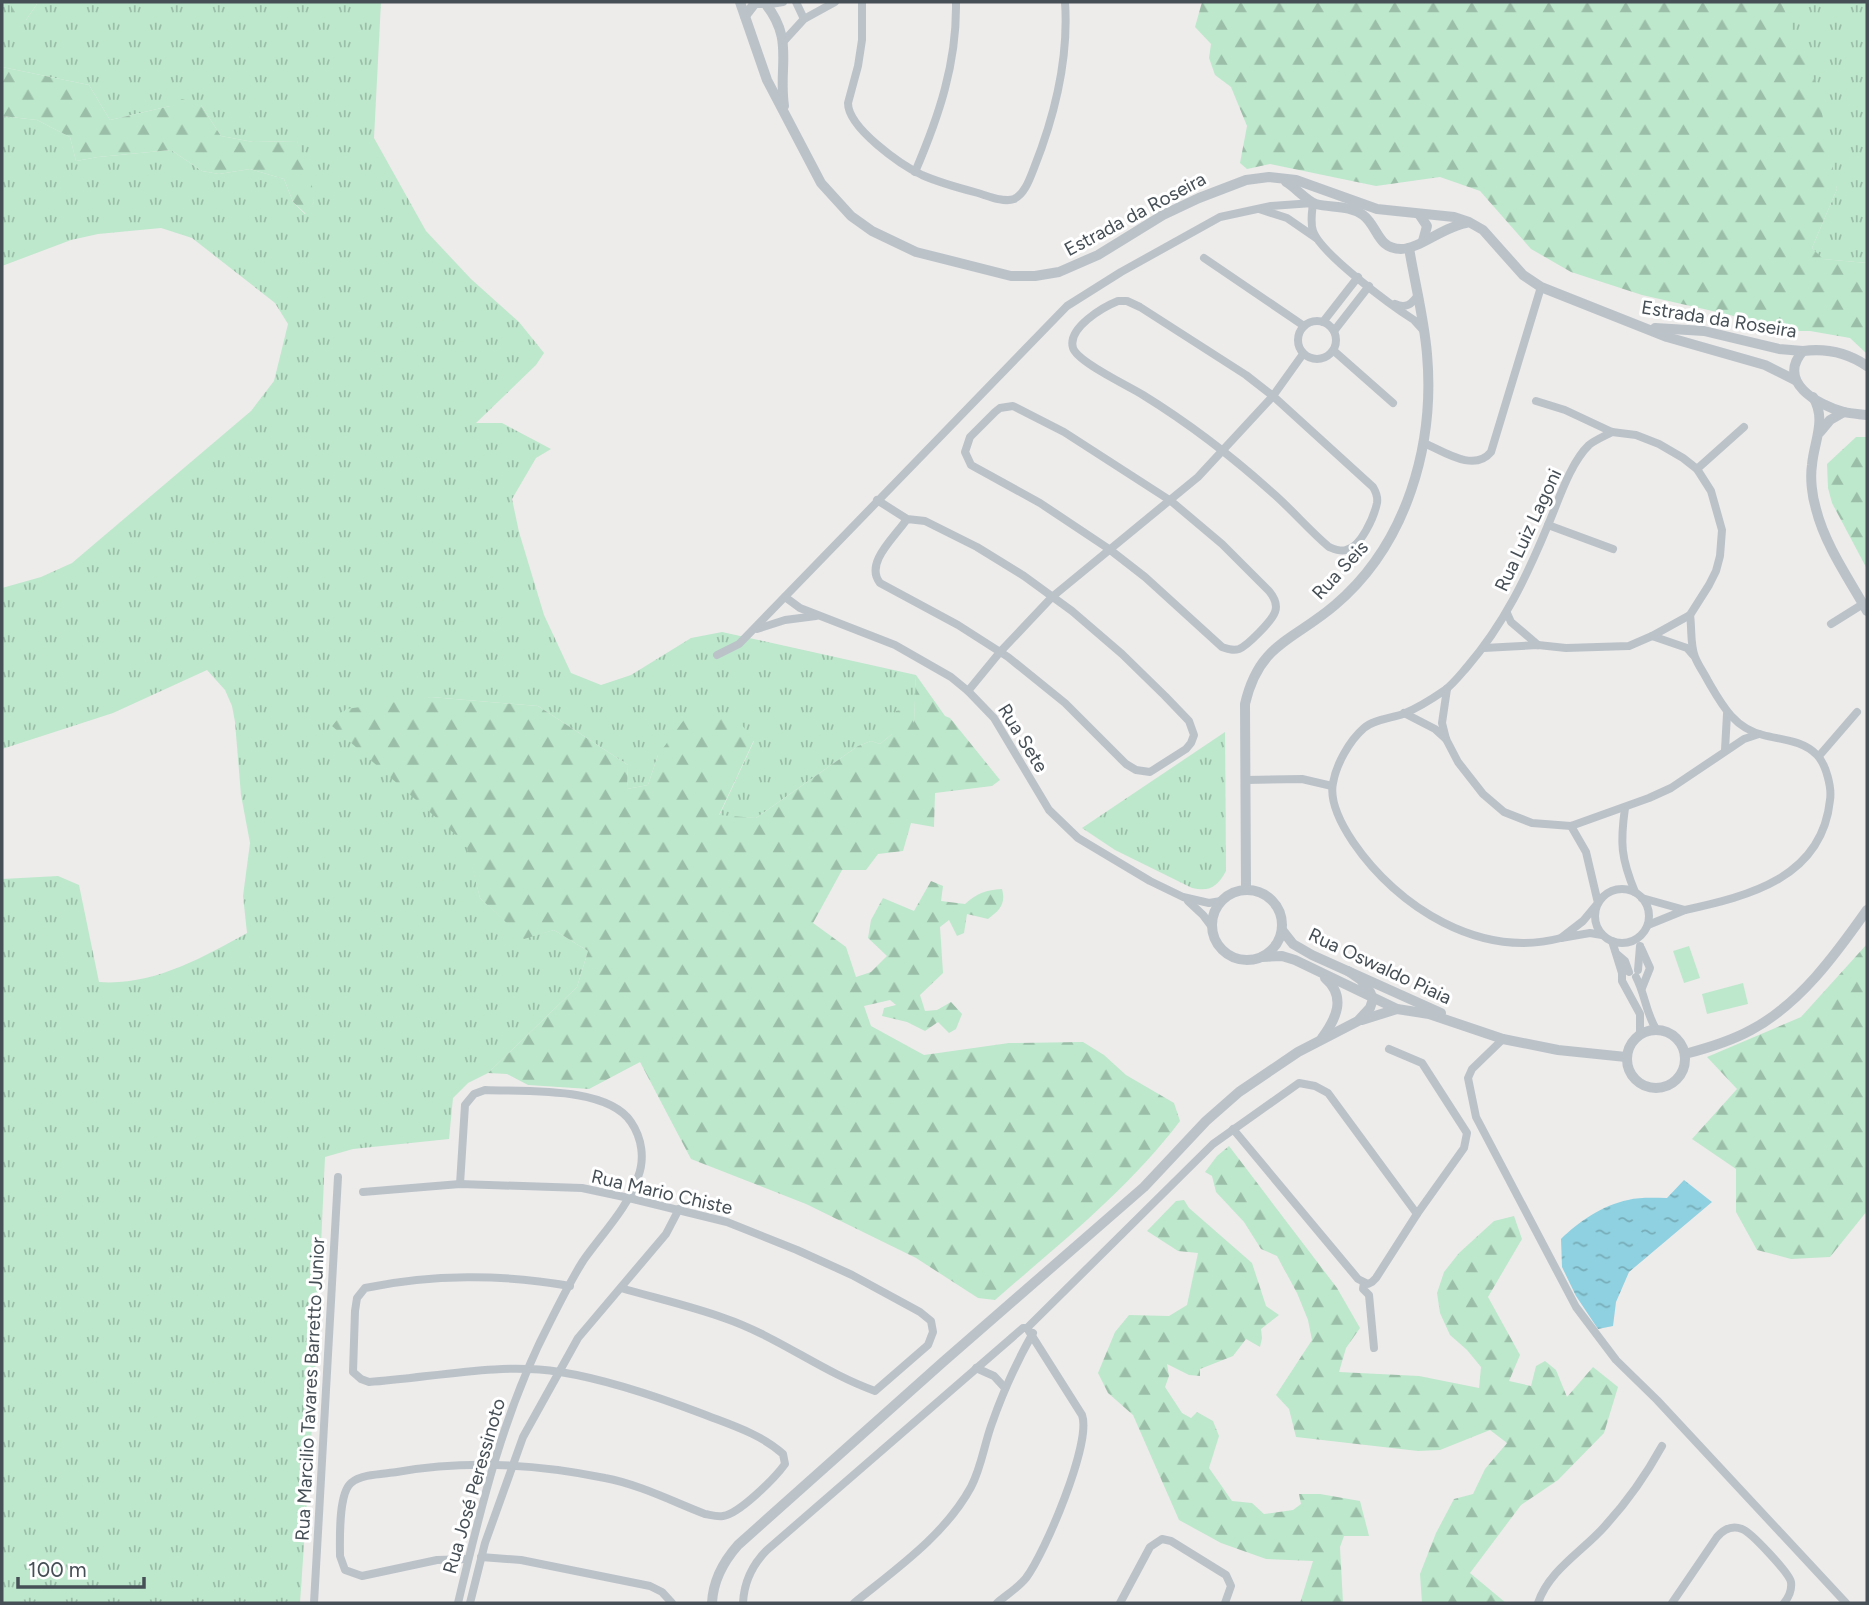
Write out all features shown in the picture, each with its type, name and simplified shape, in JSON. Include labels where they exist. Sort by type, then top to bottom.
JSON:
[{"type":"street","name":"Estrada da Roseira","points":[[740,2],[771,89],[821,183],[851,216],[872,231],[916,252],[1012,276],[1059,272],[1080,265],[1163,215],[1199,198],[1258,177],[1296,180],[1377,209],[1454,217],[1469,222],[1483,230],[1523,275],[1541,287],[1692,346],[1765,365],[1795,380],[1813,397],[1844,412],[1867,415]]},
{"type":"street","name":"Estrada da Roseira","points":[[764,2],[779,27],[783,42],[784,110]]},
{"type":"street","points":[[745,16],[755,3],[783,2]]},
{"type":"street","points":[[796,2],[804,19]]},
{"type":"street","points":[[783,42],[804,19],[835,2]]},
{"type":"street","points":[[862,2],[862,40],[848,109],[871,140],[915,172],[935,181],[1010,200],[1021,193],[1044,143],[1055,106],[1065,49],[1065,2]]},
{"type":"street","points":[[915,172],[946,93],[953,55],[956,2]]},
{"type":"street","points":[[761,63],[770,68],[785,63]]},
{"type":"street","points":[[1279,178],[1295,187],[1312,204],[1312,224],[1317,240]]},
{"type":"street","points":[[1312,204],[1319,197],[1332,194]]},
{"type":"street","points":[[717,655],[739,644],[1067,306],[1113,276],[1220,217],[1257,208],[1312,204],[1352,209],[1367,218],[1377,238],[1397,249],[1409,248],[1449,228],[1469,222]]},
{"type":"street","points":[[1257,208],[1287,218],[1317,240],[1357,277],[1414,320],[1425,333]]},
{"type":"street","points":[[1371,226],[1371,217],[1377,209]]},
{"type":"street","points":[[1419,214],[1427,226],[1423,242]]},
{"type":"street","name":"Rua Seis","points":[[1246,890],[1245,704],[1255,674],[1275,647],[1336,604],[1376,560],[1405,507],[1417,471],[1424,443],[1429,377],[1425,333],[1409,248]]},
{"type":"street","points":[[1204,258],[1304,326]]},
{"type":"street","points":[[1323,322],[1357,277]]},
{"type":"street","points":[[1334,331],[1369,286]]},
{"type":"street","points":[[1424,443],[1472,462],[1484,459],[1492,452],[1541,287]]},
{"type":"street","points":[[1389,301],[1404,307],[1412,303],[1418,295]]},
{"type":"street","points":[[1122,300],[1131,302],[1223,359],[1273,396],[1373,487],[1376,506],[1360,539],[1346,550],[1329,547],[1275,495],[1223,451],[1161,407],[1079,356],[1072,344],[1077,331],[1108,305],[1122,300]]},
{"type":"street","points":[[1312,321],[1323,322],[1334,331],[1336,341],[1334,351],[1326,358],[1316,360],[1303,354],[1297,340],[1304,326],[1312,321]]},
{"type":"street","name":"Estrada da Roseira","points":[[1629,322],[1662,330],[1704,331],[1779,349],[1815,349],[1841,353],[1867,366]]},
{"type":"street","points":[[1334,351],[1392,403]]},
{"type":"street","name":"Estrada da Roseira","points":[[1795,380],[1793,366],[1803,351]]},
{"type":"street","points":[[968,691],[1000,652],[1052,597],[1171,501],[1223,451],[1273,396],[1303,354]]},
{"type":"street","points":[[1813,397],[1820,412],[1820,432],[1811,467],[1815,508],[1825,536],[1865,608],[1831,624]]},
{"type":"street","points":[[1483,648],[1538,645],[1566,648],[1629,646],[1690,615],[1716,571],[1722,530],[1711,491],[1697,470],[1660,444],[1636,435],[1612,432],[1565,410],[1536,401]]},
{"type":"street","points":[[1013,406],[1096,451],[1171,501],[1222,544],[1275,599],[1273,616],[1243,647],[1231,650],[1222,647],[1145,577],[1109,549],[1040,503],[968,462],[965,452],[967,441],[1000,408],[1013,406]]},
{"type":"street","points":[[1820,432],[1830,419],[1844,412]]},
{"type":"street","points":[[1697,470],[1744,427]]},
{"type":"street","name":"Rua Luiz Lagoni","points":[[1538,645],[1511,622],[1507,613],[1559,496],[1589,445],[1612,432]]},
{"type":"street","points":[[877,499],[907,519],[925,521],[977,547],[1052,597],[1122,654],[1189,721],[1194,735],[1189,746],[1150,772],[1131,768],[1065,703],[1000,652],[958,625],[885,587],[876,579],[875,563],[907,519]]},
{"type":"street","points":[[1548,525],[1613,549]]},
{"type":"street","name":"Rua Sete","points":[[785,597],[800,608],[895,645],[951,677],[994,718],[1057,820],[1078,838],[1183,897],[1195,906],[1212,926]]},
{"type":"street","points":[[1507,613],[1483,648],[1447,689],[1404,713],[1365,727],[1348,747],[1332,786],[1337,810],[1345,829],[1358,849],[1397,893],[1432,917],[1488,940],[1523,944],[1590,933],[1627,943],[1639,938],[1648,925],[1649,916],[1623,861],[1620,841],[1625,808]]},
{"type":"street","points":[[1690,615],[1694,656]]},
{"type":"street","points":[[748,634],[766,624],[824,617]]},
{"type":"street","points":[[1648,925],[1685,910],[1736,899],[1770,886],[1799,866],[1814,845],[1829,814],[1831,791],[1819,756],[1798,742],[1759,734],[1741,726],[1727,714],[1687,648],[1653,636]]},
{"type":"street","points":[[1446,739],[1442,723],[1447,689]]},
{"type":"street","points":[[1819,756],[1857,712]]},
{"type":"street","points":[[1404,713],[1435,729],[1446,739],[1469,777],[1504,812],[1532,823],[1571,826],[1625,808],[1671,788],[1725,750],[1759,734]]},
{"type":"street","points":[[1725,750],[1727,714]]},
{"type":"street","points":[[1246,780],[1302,779],[1332,786]]},
{"type":"street","points":[[1571,826],[1586,852],[1598,903],[1595,919],[1602,935]]},
{"type":"street","points":[[1561,938],[1583,921],[1610,891],[1618,889],[1685,910]]},
{"type":"street","points":[[1246,890],[1259,892],[1276,904],[1282,917],[1282,930],[1278,943],[1262,957],[1242,960],[1229,955],[1219,946],[1212,926],[1214,913],[1221,901],[1232,893],[1246,890]]},
{"type":"street","name":"Rua Sete","points":[[1183,897],[1209,903],[1221,901]]},
{"type":"street","points":[[1685,1054],[1714,1046],[1753,1029],[1778,1011],[1803,990],[1826,964],[1867,910]]},
{"type":"street","name":"Rua Oswaldo Piaia","points":[[1282,930],[1293,944],[1468,1027]]},
{"type":"street","points":[[1639,938],[1650,968],[1642,988]]},
{"type":"street","points":[[1612,941],[1618,955],[1622,981],[1640,1014],[1640,1033]]},
{"type":"street","points":[[1632,995],[1633,974],[1641,948]]},
{"type":"street","points":[[1618,955],[1625,961],[1642,988],[1648,1017],[1656,1029]]},
{"type":"street","name":"Rua Oswaldo Piaia","points":[[1262,957],[1282,956],[1397,1009],[1429,1014],[1503,1039],[1558,1051],[1626,1056]]},
{"type":"street","points":[[1315,970],[1332,984],[1338,1003],[1335,1018],[1320,1042]]},
{"type":"street","points":[[1348,971],[1361,980],[1373,999],[1370,1008],[1358,1021]]},
{"type":"street","points":[[712,1603],[721,1569],[738,1545],[1144,1187],[1229,1100],[1278,1064],[1358,1021],[1397,1009]]},
{"type":"street","points":[[1656,1029],[1674,1035],[1685,1054],[1685,1064],[1675,1081],[1664,1088],[1646,1086],[1636,1080],[1630,1072],[1626,1056],[1631,1043],[1640,1033],[1656,1029]]},
{"type":"street","points":[[1503,1039],[1472,1069],[1468,1078],[1476,1117],[1576,1307],[1616,1360],[1657,1400],[1846,1603]]},
{"type":"street","points":[[1368,1283],[1464,1148],[1467,1133],[1422,1063],[1389,1049]]},
{"type":"street","points":[[855,1603],[920,1548],[956,1512],[978,1471],[1005,1388],[1030,1331],[1213,1144],[1298,1083],[1315,1086],[1328,1093],[1417,1214]]},
{"type":"street","name":"Rua José Peressinoto","points":[[458,1603],[493,1465],[515,1395],[581,1264],[629,1198],[639,1176],[642,1148],[630,1120],[604,1101],[568,1094],[485,1090],[474,1094],[465,1105],[460,1184]]},
{"type":"street","points":[[1233,1129],[1358,1279],[1375,1290],[1369,1295],[1374,1348]]},
{"type":"street","name":"Rua Marcilio Tavares Barretto Junior","points":[[314,1603],[338,1177]]},
{"type":"street","name":"Rua Mario Chiste","points":[[363,1192],[460,1184],[582,1188],[679,1209],[727,1222],[852,1275],[920,1312],[931,1321],[933,1332],[928,1345],[875,1391],[845,1379],[822,1364],[725,1318],[621,1288]]},
{"type":"street","name":"Rua José Peressinoto","points":[[470,1603],[481,1557],[523,1437],[578,1338],[666,1234],[679,1209]]},
{"type":"street","points":[[468,1559],[437,1560],[362,1576],[350,1573],[341,1564],[340,1556],[345,1493],[352,1482],[359,1479],[407,1470],[513,1464],[607,1478],[705,1514],[721,1517],[731,1514],[777,1475],[785,1464],[783,1454],[773,1444],[753,1434],[685,1407],[559,1372],[474,1371],[369,1382],[353,1372],[356,1301],[365,1288],[434,1280],[496,1278],[569,1286]]},
{"type":"street","points":[[743,1603],[747,1579],[761,1557],[1023,1328],[1030,1331],[1082,1415],[1085,1422],[1084,1434],[1067,1489],[1039,1558],[1024,1580],[997,1603]]},
{"type":"street","points":[[976,1368],[994,1376],[1005,1388]]},
{"type":"street","points":[[1538,1603],[1552,1577],[1591,1541],[1620,1508],[1643,1478],[1662,1446]]},
{"type":"street","points":[[1672,1603],[1717,1537],[1722,1531],[1734,1527],[1747,1532],[1789,1576],[1791,1588],[1784,1603]]},
{"type":"street","points":[[1120,1603],[1150,1547],[1161,1539],[1171,1541],[1226,1575],[1231,1586],[1225,1603]]},
{"type":"street","points":[[481,1557],[521,1560],[650,1586],[662,1592],[672,1603]]},
{"type":"green space","points":[[2,2],[11,2],[12,20],[26,20],[37,2],[381,2],[374,138],[426,231],[471,279],[519,322],[544,353],[536,365],[476,423],[502,423],[551,449],[536,458],[512,499],[544,615],[571,673],[601,685],[631,675],[691,638],[722,632],[916,675],[914,725],[892,734],[880,744],[871,741],[858,746],[756,818],[719,816],[754,741],[658,755],[648,785],[627,789],[628,765],[538,706],[431,697],[333,726],[467,844],[480,898],[524,938],[554,930],[588,951],[577,987],[488,1073],[468,1083],[453,1098],[449,1139],[353,1149],[325,1157],[314,1397],[300,1603],[2,1603],[2,879],[58,876],[79,885],[99,982],[138,980],[194,961],[247,933],[243,896],[250,843],[241,795],[232,706],[225,690],[207,670],[113,713],[2,749],[2,588],[41,577],[72,563],[251,411],[274,381],[288,324],[275,303],[192,238],[161,228],[98,234],[71,240],[2,266],[2,116],[37,120],[70,137],[76,161],[171,150],[202,171],[219,174],[250,169],[284,179],[293,202],[305,214],[314,202],[297,141],[253,142],[221,136],[201,105],[170,106],[110,120],[89,85],[2,67]]},
{"type":"green space","points":[[11,2],[37,4],[26,20],[11,20]]},
{"type":"green space","points":[[1202,2],[1781,2],[1816,83],[1837,189],[1812,248],[1823,259],[1867,263],[1867,354],[1850,338],[1810,331],[1780,331],[1730,315],[1642,295],[1571,272],[1531,249],[1480,191],[1440,177],[1376,186],[1270,164],[1247,169],[1240,163],[1247,126],[1231,87],[1215,75],[1209,58],[1211,44],[1195,27]]},
{"type":"green space","points":[[1781,2],[1867,2],[1867,263],[1822,259],[1812,248],[1837,189]]},
{"type":"green space","points":[[2,67],[89,85],[110,120],[170,106],[182,99],[201,105],[221,136],[253,142],[297,141],[311,178],[314,202],[306,214],[293,202],[284,179],[250,169],[219,174],[202,171],[171,150],[76,161],[70,137],[37,120],[2,116]]},
{"type":"green space","points":[[1856,437],[1867,437],[1867,569],[1832,503],[1828,488],[1827,464]]},
{"type":"green space","points":[[916,675],[945,716],[950,718],[1000,780],[992,786],[935,793],[934,827],[911,823],[903,851],[878,854],[866,870],[842,870],[813,923],[846,947],[856,977],[871,972],[887,956],[868,938],[871,920],[883,898],[914,911],[931,881],[943,886],[941,901],[965,904],[982,893],[1002,889],[1003,899],[999,910],[988,919],[967,914],[964,933],[957,936],[949,920],[940,927],[943,973],[920,995],[925,1011],[937,1010],[951,1002],[962,1014],[956,1029],[949,1033],[938,1022],[925,1031],[907,1022],[882,1016],[884,1008],[896,1005],[890,1000],[864,1006],[871,1026],[924,1055],[1009,1043],[1083,1042],[1104,1055],[1126,1075],[1174,1103],[1180,1121],[1115,1193],[995,1300],[978,1298],[916,1258],[806,1204],[691,1159],[640,1062],[589,1089],[528,1085],[507,1074],[488,1073],[577,987],[588,951],[554,930],[524,939],[480,898],[466,844],[332,726],[346,709],[431,697],[538,706],[628,765],[627,789],[648,785],[658,755],[689,713],[737,719],[754,740],[719,815],[756,818],[858,746],[871,741],[880,744],[892,734],[896,711],[907,709],[914,723]]},
{"type":"green space","points":[[1225,732],[1226,871],[1212,887],[1192,888],[1115,850],[1082,828]]},
{"type":"green space","points":[[1867,944],[1867,1211],[1830,1257],[1791,1259],[1757,1250],[1736,1212],[1736,1169],[1692,1139],[1737,1089],[1707,1057],[1801,1017]]},
{"type":"green space","points":[[1689,946],[1700,978],[1684,983],[1673,951]]},
{"type":"green space","points":[[1743,983],[1748,1004],[1707,1014],[1702,994]]},
{"type":"green space","points":[[1229,1146],[1337,1288],[1360,1328],[1346,1348],[1339,1372],[1419,1376],[1479,1388],[1481,1367],[1450,1335],[1440,1313],[1437,1293],[1444,1272],[1459,1253],[1494,1221],[1514,1216],[1522,1239],[1488,1297],[1520,1355],[1509,1381],[1531,1386],[1536,1366],[1545,1361],[1556,1370],[1567,1397],[1593,1367],[1618,1387],[1604,1433],[1558,1480],[1521,1505],[1470,1573],[1506,1603],[1422,1603],[1420,1574],[1436,1533],[1454,1499],[1473,1494],[1485,1469],[1507,1443],[1490,1430],[1440,1450],[1418,1451],[1296,1437],[1289,1409],[1276,1395],[1312,1340],[1308,1320],[1277,1256],[1261,1249],[1244,1222],[1216,1192],[1212,1176],[1205,1172]]},
{"type":"green space","points":[[1184,1200],[1189,1208],[1252,1263],[1266,1306],[1279,1315],[1261,1329],[1260,1347],[1246,1339],[1233,1356],[1200,1369],[1200,1376],[1189,1375],[1167,1364],[1169,1376],[1165,1387],[1182,1413],[1191,1418],[1197,1412],[1213,1421],[1219,1436],[1209,1468],[1232,1501],[1252,1503],[1264,1514],[1293,1510],[1301,1504],[1299,1494],[1320,1494],[1360,1501],[1369,1536],[1344,1536],[1340,1547],[1343,1603],[1300,1603],[1313,1561],[1266,1559],[1221,1543],[1179,1520],[1133,1415],[1108,1393],[1098,1373],[1115,1332],[1129,1315],[1169,1316],[1187,1305],[1198,1253],[1178,1251],[1147,1231],[1176,1201]]},
{"type":"water","points":[[1684,1180],[1712,1202],[1629,1272],[1616,1302],[1613,1326],[1598,1329],[1576,1296],[1562,1267],[1561,1239],[1600,1210],[1633,1199],[1667,1198]]}]
